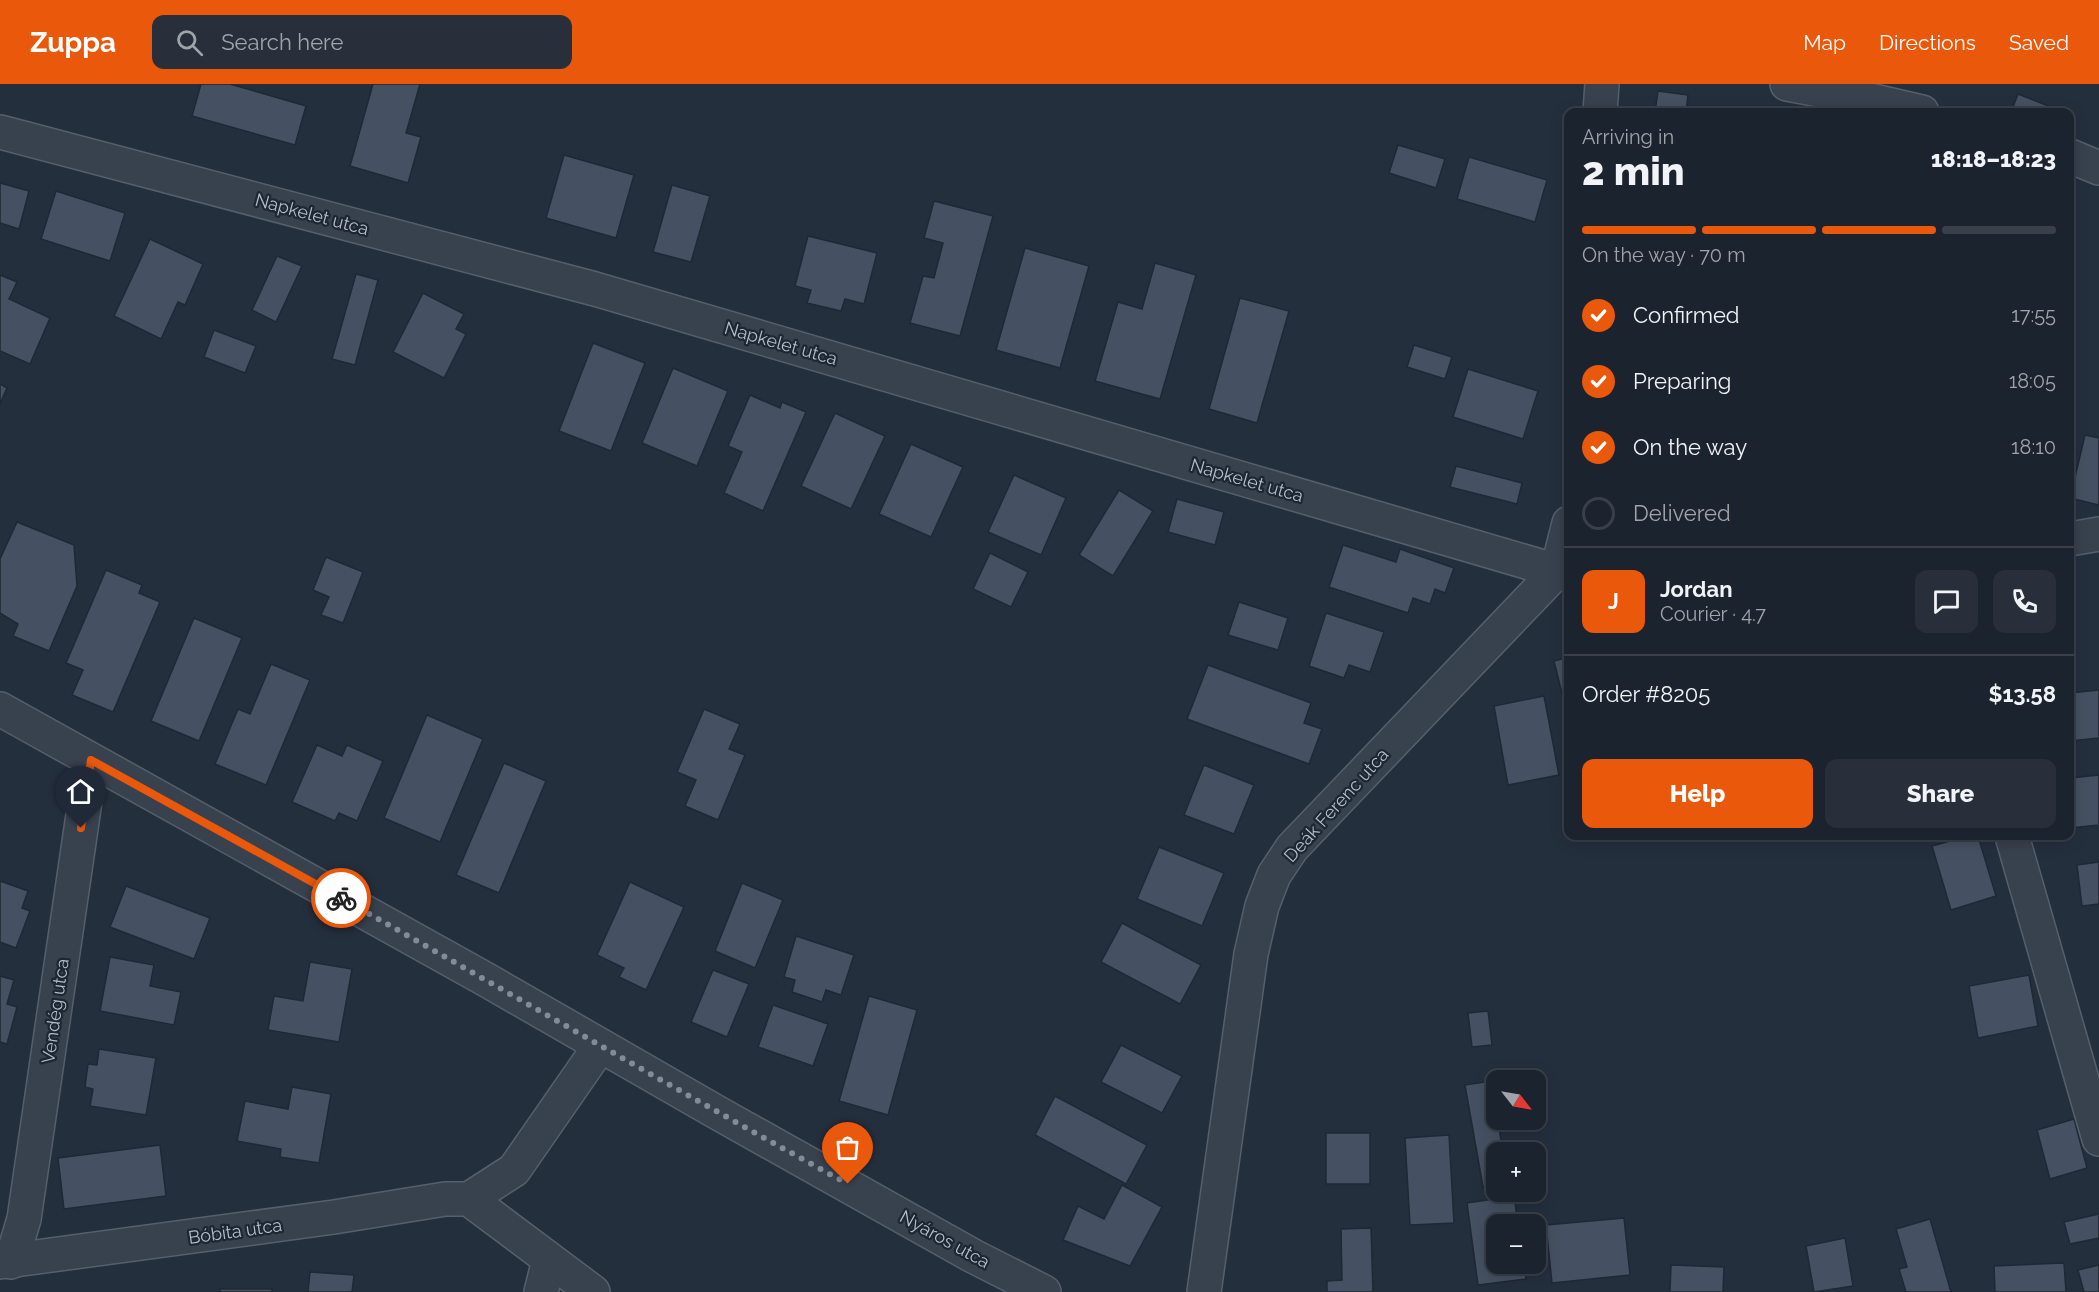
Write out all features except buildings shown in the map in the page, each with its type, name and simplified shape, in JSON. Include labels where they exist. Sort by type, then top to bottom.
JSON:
[{"type":"street","points":[[1600,108],[1602,84]]},
{"type":"street","points":[[1787,84],[1905,108]]},
{"type":"street","name":"Napkelet utca","points":[[0,132],[594,289],[1563,571]]},
{"type":"street","points":[[2074,158],[2099,168]]},
{"type":"street","points":[[2074,538],[2099,534]]},
{"type":"street","name":"Deák Ferenc utca","points":[[1204,1292],[1251,954],[1262,906],[1274,875],[1292,848],[1563,571]]},
{"type":"street","name":"Nyáros utca","points":[[0,709],[485,979],[973,1256],[1044,1292]]},
{"type":"street","name":"Vendég utca","points":[[6,1262],[24,1219],[91,760]]},
{"type":"street","points":[[2013,840],[2099,1139]]},
{"type":"street","name":"Bóbita utca","points":[[6,1262],[470,1198],[514,1170],[600,1046]]},
{"type":"street","points":[[470,1198],[593,1292]]},
{"type":"street","points":[[541,1292],[549,1260]]},
{"type":"way so far","points":[[341,898],[718,1113],[848,1184]]},
{"type":"route","points":[[81,828],[91,760],[341,898]]}]
